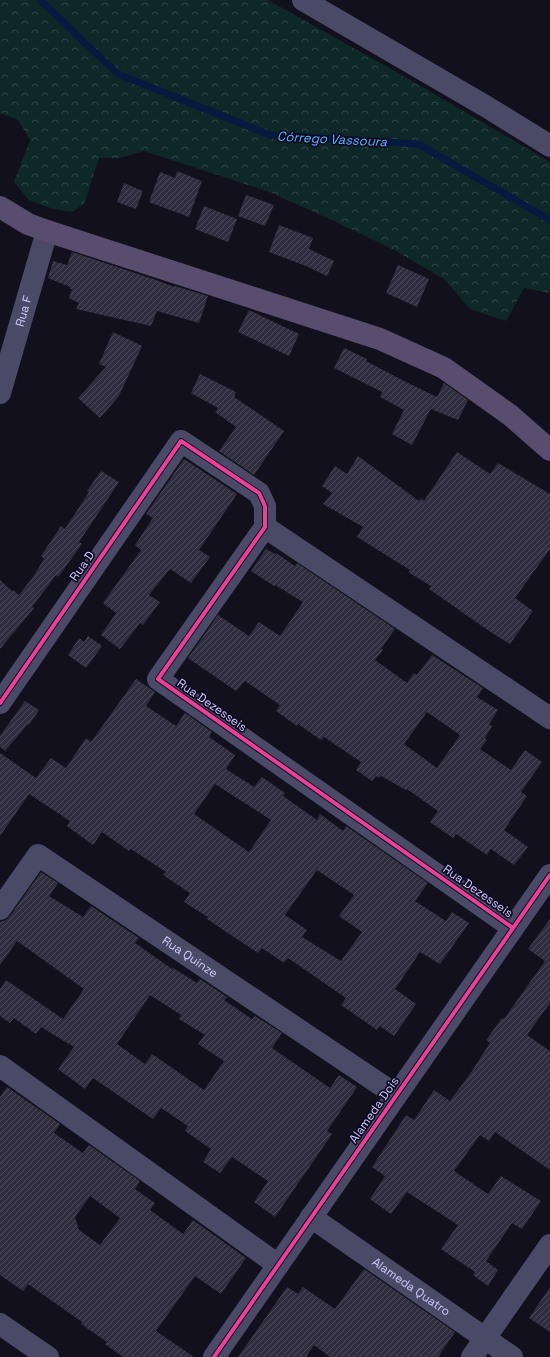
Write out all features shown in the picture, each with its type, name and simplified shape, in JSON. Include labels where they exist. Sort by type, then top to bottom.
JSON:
[{"type":"main road","points":[[0,207],[37,227],[380,339],[444,368],[510,415],[550,450]]},
{"type":"main road","points":[[0,228],[37,227]]},
{"type":"street","points":[[303,0],[487,107],[550,146]]},
{"type":"street","name":"Rua F","points":[[0,393],[37,227]]},
{"type":"street","name":"Rua D","points":[[0,703],[180,441],[259,492],[264,506],[264,527]]},
{"type":"street","points":[[264,527],[550,718]]},
{"type":"street","name":"Rua Dezesseis","points":[[264,527],[158,679],[513,928]]},
{"type":"street","name":"Rua Quinze","points":[[0,909],[38,855],[396,1095]]},
{"type":"street","name":"Alameda Dois","points":[[214,1357],[550,875]]},
{"type":"street","points":[[0,1066],[278,1265]]},
{"type":"street","name":"Alameda Quatro","points":[[311,1217],[512,1357]]},
{"type":"street","points":[[472,1357],[550,1245]]},
{"type":"street","points":[[0,1324],[48,1357]]},
{"type":"green space","points":[[0,0],[268,0],[407,78],[550,162],[550,293],[524,288],[506,321],[470,309],[444,279],[394,250],[267,191],[144,151],[119,158],[99,158],[84,204],[71,212],[50,208],[29,200],[14,182],[30,140],[18,120],[0,113]]},
{"type":"building","points":[[177,171],[202,181],[189,217],[149,202],[160,172],[175,178]]},
{"type":"building","points":[[124,183],[143,191],[136,209],[117,202]]},
{"type":"building","points":[[246,195],[274,205],[265,226],[238,216]]},
{"type":"building","points":[[204,206],[237,219],[228,242],[195,229]]},
{"type":"building","points":[[279,225],[313,238],[309,249],[334,261],[327,276],[306,266],[269,252]]},
{"type":"building","points":[[72,252],[174,287],[175,286],[208,296],[199,323],[157,311],[151,326],[76,309],[79,303],[69,298],[72,289],[48,278],[53,261],[67,265]]},
{"type":"building","points":[[398,265],[429,279],[417,307],[386,293]]},
{"type":"building","points":[[249,310],[299,334],[289,356],[238,332]]},
{"type":"building","points":[[113,332],[142,346],[119,396],[100,418],[78,398],[106,367],[99,364]]},
{"type":"building","points":[[344,348],[367,359],[366,361],[437,397],[444,383],[468,400],[458,420],[431,409],[435,401],[412,445],[392,434],[404,410],[380,397],[382,392],[334,368]]},
{"type":"building","points":[[200,374],[236,392],[234,397],[284,431],[254,475],[219,451],[236,427],[215,412],[218,408],[191,393]]},
{"type":"building","points":[[457,452],[490,474],[498,463],[550,494],[550,549],[515,598],[533,611],[510,644],[429,589],[431,586],[408,572],[410,570],[357,537],[363,527],[323,504],[332,493],[322,486],[335,466],[347,474],[358,456],[419,501],[421,498],[424,501]]},
{"type":"building","points":[[184,459],[237,494],[199,550],[210,557],[191,583],[170,569],[149,595],[160,602],[143,625],[140,623],[120,649],[101,635],[116,613],[103,603],[141,550],[135,545],[153,518],[146,514]]},
{"type":"building","points":[[101,471],[119,482],[79,542],[82,544],[58,577],[56,575],[32,607],[34,608],[0,649],[0,580],[19,595],[33,577],[44,559],[41,556],[61,526],[65,529],[89,492],[87,491]]},
{"type":"building","points":[[266,549],[275,554],[276,553],[295,566],[297,563],[395,629],[381,649],[383,650],[375,660],[407,683],[414,673],[417,675],[432,655],[483,688],[477,697],[498,710],[489,724],[492,726],[485,738],[487,740],[480,749],[511,770],[525,750],[542,762],[521,792],[527,796],[504,830],[528,847],[514,865],[491,849],[487,855],[456,834],[453,838],[430,822],[438,811],[407,789],[406,790],[381,776],[379,778],[376,776],[372,781],[356,770],[361,762],[324,737],[321,740],[298,724],[297,726],[276,711],[280,705],[245,681],[236,691],[188,658],[218,615],[249,636],[259,622],[280,636],[303,602],[251,571]],"holes":[[[427,712],[460,735],[437,768],[404,744]]]},
{"type":"building","points":[[88,636],[102,646],[86,668],[68,655],[79,638],[84,642]]},
{"type":"building","points":[[136,679],[155,692],[146,706],[176,726],[185,713],[212,732],[209,737],[235,755],[226,769],[254,787],[262,777],[285,793],[283,796],[317,820],[320,814],[343,831],[346,826],[428,883],[415,901],[446,921],[452,912],[469,923],[440,964],[420,952],[395,989],[416,1004],[394,1036],[380,1026],[377,1030],[341,1005],[346,998],[288,958],[284,963],[262,948],[258,953],[207,919],[208,917],[184,902],[190,893],[163,875],[166,872],[131,849],[129,851],[102,832],[93,845],[67,826],[70,821],[29,794],[0,836],[0,753],[36,778],[51,758],[66,768],[86,738],[91,742]],"holes":[[[215,784],[271,820],[249,852],[194,814]],[[317,870],[354,895],[339,916],[362,932],[341,961],[302,937],[307,930],[285,915]]]},
{"type":"building","points":[[25,701],[39,710],[29,725],[28,724],[5,751],[0,747],[0,736]]},
{"type":"building","points":[[41,872],[58,883],[49,896],[83,917],[91,906],[139,938],[135,943],[172,969],[173,968],[197,983],[200,979],[227,997],[224,1000],[252,1019],[255,1016],[282,1033],[272,1048],[330,1088],[339,1075],[357,1087],[327,1131],[332,1134],[275,1217],[254,1202],[268,1181],[232,1157],[220,1173],[203,1162],[211,1149],[185,1131],[188,1126],[161,1108],[153,1119],[93,1078],[85,1089],[58,1069],[74,1047],[41,1027],[36,1034],[14,1018],[10,1023],[0,1016],[0,989],[6,980],[63,1019],[84,989],[17,941],[0,965],[0,922],[6,920]],"holes":[[[150,995],[181,1015],[179,1019],[205,1035],[198,1044],[224,1061],[204,1090],[152,1054],[145,1064],[117,1044]]]},
{"type":"building","points":[[550,919],[550,1003],[527,1035],[550,1051],[550,1170],[495,1132],[489,1141],[480,1135],[454,1171],[488,1194],[501,1176],[541,1201],[522,1229],[512,1223],[486,1261],[498,1270],[488,1286],[473,1275],[475,1272],[441,1249],[458,1225],[407,1192],[391,1214],[370,1199],[385,1176],[372,1167],[406,1115],[414,1120],[434,1090],[450,1101],[470,1074],[490,1043],[486,1040],[502,1018],[504,1019],[545,961],[528,949]]},
{"type":"building","points":[[7,1087],[60,1124],[54,1133],[83,1153],[89,1145],[140,1181],[135,1189],[155,1203],[150,1210],[183,1234],[193,1220],[246,1258],[221,1294],[195,1276],[156,1331],[194,1357],[123,1357],[105,1344],[107,1342],[81,1324],[82,1322],[28,1284],[23,1291],[0,1275],[0,1097]],"holes":[[[90,1196],[120,1218],[100,1245],[79,1230],[75,1217]]]},
{"type":"building","points":[[364,1269],[455,1332],[438,1357],[330,1357],[314,1345],[306,1357],[238,1357],[287,1287],[298,1294],[303,1287],[335,1309]]},
{"type":"building","points":[[550,1287],[550,1332],[529,1318]]},
{"type":"waterway","name":"Córrego Vassoura","points":[[40,0],[118,74],[270,135],[418,144],[550,220]]},
{"type":"cycle path","points":[[0,703],[181,441],[259,493],[265,506],[265,527],[158,679],[513,928]]},
{"type":"cycle path","points":[[214,1357],[550,875]]}]
